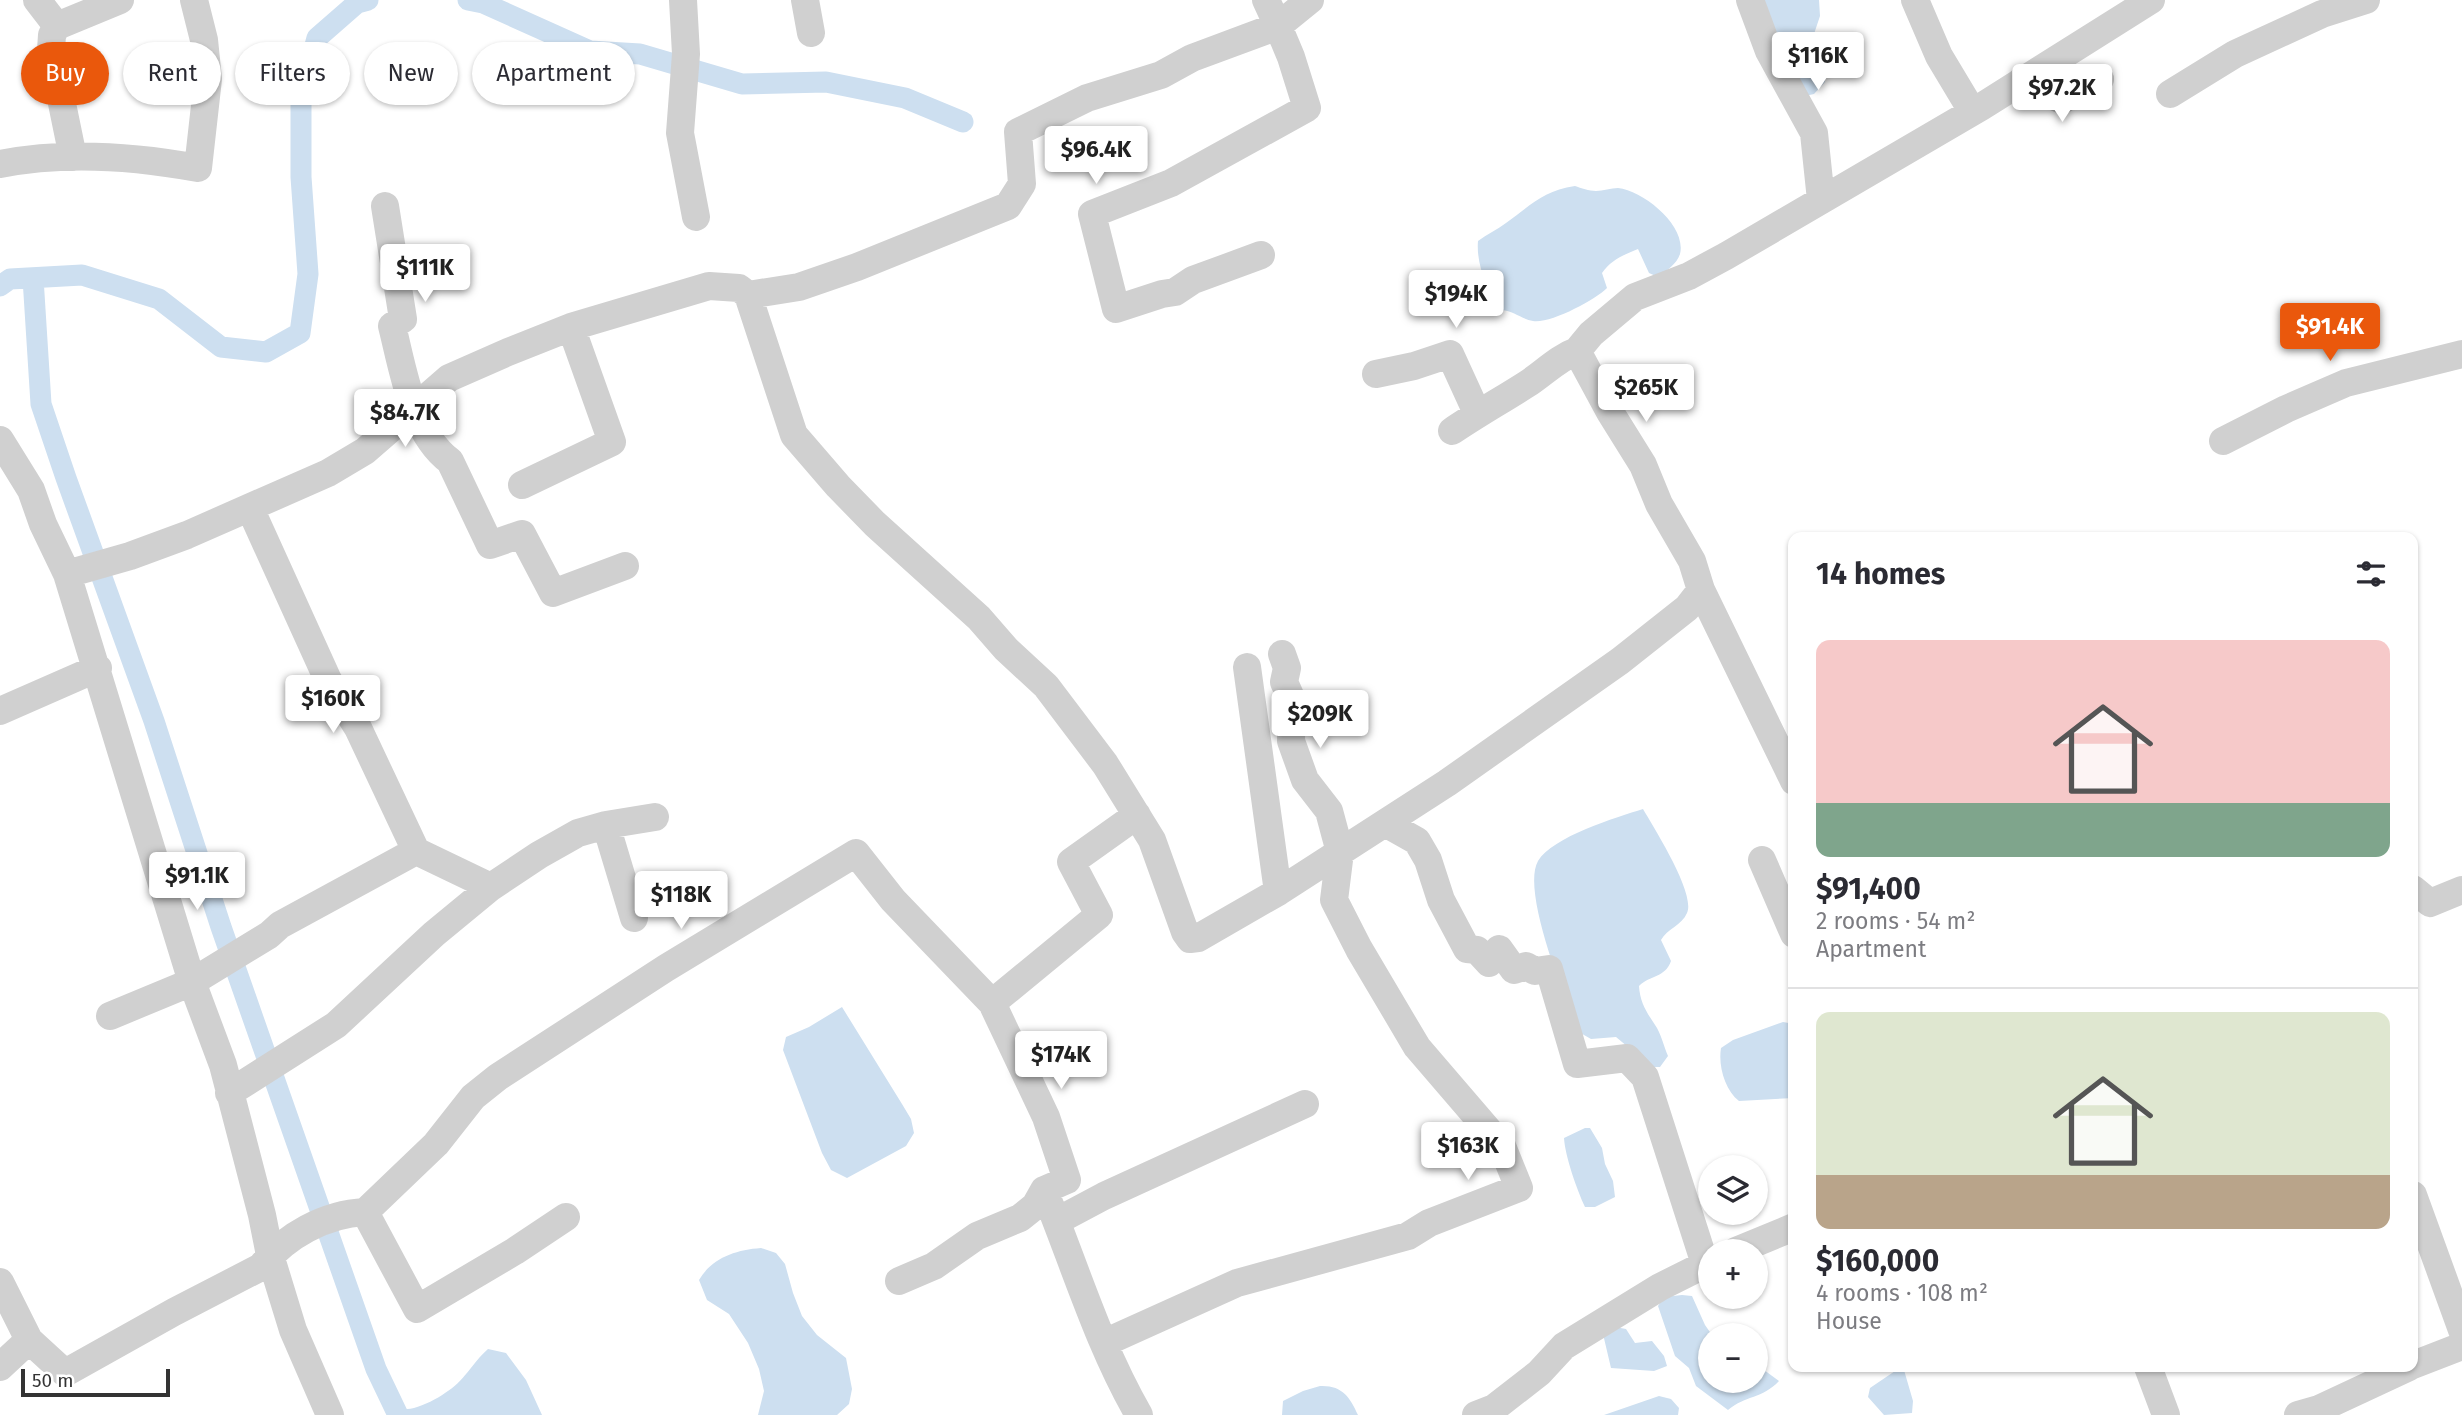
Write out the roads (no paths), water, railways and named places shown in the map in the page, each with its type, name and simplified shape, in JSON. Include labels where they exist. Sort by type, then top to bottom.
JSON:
[{"type":"street","points":[[37,0],[57,26]]},
{"type":"street","points":[[73,157],[51,50],[52,35],[57,26],[120,0]]},
{"type":"street","points":[[0,164],[46,157],[135,157],[198,168],[208,79],[204,40],[194,0]]},
{"type":"street","points":[[683,0],[685,54],[680,133],[696,217]]},
{"type":"street","points":[[805,0],[811,33]]},
{"type":"street","points":[[1261,255],[1193,280],[1175,292],[1116,309],[1092,214],[1171,183],[1307,108],[1291,57],[1266,0]]},
{"type":"street","points":[[748,295],[799,286],[834,275],[1008,206],[1022,184],[1018,132],[1087,98],[1161,75],[1192,58],[1278,26],[1310,0]]},
{"type":"street","points":[[1750,0],[1769,51],[1814,133],[1821,200]]},
{"type":"street","points":[[1915,0],[1939,56],[1972,111]]},
{"type":"street","points":[[1452,431],[1528,383],[1566,355],[1577,351],[1591,334],[1635,297],[1689,276],[1972,111],[2151,0]]},
{"type":"street","points":[[2170,94],[2310,9],[2366,0]]},
{"type":"street","points":[[2020,82],[2062,100],[2100,79]]},
{"type":"street","points":[[385,206],[402,316],[402,321],[392,326],[414,410],[440,453],[450,461],[490,545],[522,534],[553,593],[625,566]]},
{"type":"street","points":[[67,574],[130,556],[250,508],[328,473],[365,451],[449,378],[571,327],[709,286],[739,288],[748,295],[794,435],[875,524],[979,618],[1006,649],[1046,687],[1105,764],[1138,815],[1152,840],[1185,932],[1190,939],[1199,938],[1278,892],[1447,783],[1620,661],[1687,608],[1701,590]]},
{"type":"street","points":[[522,485],[612,442],[571,327]]},
{"type":"street","points":[[1577,351],[1643,465],[1659,504],[1692,561],[1701,590],[1788,769]]},
{"type":"street","points":[[1376,374],[1414,366],[1450,354],[1477,413]]},
{"type":"street","points":[[2224,441],[2286,408],[2346,383],[2408,365],[2462,354]]},
{"type":"street","points":[[0,440],[31,490],[43,524],[67,574],[200,978],[270,1255],[293,1330],[330,1415]]},
{"type":"street","points":[[250,508],[328,680],[358,728],[415,851],[491,887]]},
{"type":"street","points":[[1104,1343],[1237,1283],[1408,1236],[1429,1223],[1519,1188],[1502,1146],[1417,1046],[1359,950],[1334,900],[1340,852],[1329,811],[1305,780],[1291,741],[1292,700],[1284,682],[1287,668],[1282,654]]},
{"type":"street","points":[[1247,667],[1278,892]]},
{"type":"street","points":[[0,711],[98,668]]},
{"type":"street","points":[[992,1003],[1099,915],[1071,862],[1138,815]]},
{"type":"street","points":[[229,1093],[336,1026],[434,934],[491,887],[539,855],[578,833],[606,825],[655,817]]},
{"type":"street","points":[[1385,823],[1417,841],[1428,860],[1441,900],[1467,949],[1477,950],[1489,963],[1499,949],[1514,970],[1526,966],[1535,971],[1549,969],[1577,1064],[1627,1058],[1644,1077],[1700,1239]]},
{"type":"street","points":[[606,825],[635,918]]},
{"type":"street","points":[[110,1016],[200,978],[269,935],[280,925],[415,851]]},
{"type":"street","points":[[0,1282],[29,1340],[65,1373],[261,1267],[270,1255],[300,1231],[356,1212],[436,1144],[473,1097],[498,1077],[666,968],[856,853],[893,900],[992,1003],[1046,1116],[1067,1180],[1045,1190],[1035,1206],[1020,1218],[977,1236],[934,1266],[899,1281]]},
{"type":"street","points":[[1762,860],[1788,920]]},
{"type":"street","points":[[2418,893],[2430,903],[2462,890]]},
{"type":"street","points":[[1057,1221],[1104,1196],[1305,1104]]},
{"type":"street","points":[[1045,1190],[1073,1270],[1139,1415]]},
{"type":"street","points":[[2418,1209],[2462,1330]]},
{"type":"street","points":[[356,1212],[417,1309],[566,1217]]},
{"type":"street","points":[[1765,1239],[1788,1229]]},
{"type":"street","points":[[1476,1415],[1494,1408],[1539,1373],[1564,1346],[1660,1287],[1698,1268]]},
{"type":"street","points":[[0,1367],[29,1340]]},
{"type":"street","points":[[2418,1363],[2462,1346]]},
{"type":"street","points":[[2150,1372],[2166,1415]]},
{"type":"street","points":[[2298,1415],[2319,1409],[2355,1405],[2400,1372]]},
{"type":"water","points":[[1762,0],[1819,0],[1820,16],[1813,37],[1825,82],[1814,94],[1805,96]]},
{"type":"water","points":[[1575,186],[1596,191],[1618,188],[1651,203],[1677,232],[1680,243],[1679,258],[1658,277],[1649,273],[1638,249],[1627,253],[1613,261],[1602,273],[1607,288],[1583,305],[1550,319],[1533,321],[1502,310],[1484,277],[1478,241],[1546,195]]},
{"type":"water","points":[[1643,809],[1680,877],[1688,904],[1685,917],[1661,940],[1671,961],[1668,967],[1639,986],[1643,1004],[1659,1031],[1668,1056],[1660,1067],[1652,1067],[1616,1037],[1591,1039],[1577,1031],[1555,970],[1535,895],[1534,876],[1538,861],[1545,852],[1586,829]]},
{"type":"water","points":[[842,1007],[911,1119],[914,1133],[906,1146],[847,1178],[831,1170],[822,1153],[783,1050],[786,1037]]},
{"type":"water","points":[[1783,1022],[1788,1023],[1788,1098],[1739,1101],[1734,1096],[1724,1077],[1721,1062],[1721,1048],[1733,1040]]},
{"type":"water","points":[[1590,1128],[1602,1148],[1605,1164],[1613,1181],[1615,1197],[1595,1207],[1585,1207],[1578,1192],[1564,1138]]},
{"type":"water","points":[[761,1248],[776,1253],[785,1264],[802,1316],[817,1335],[846,1358],[852,1389],[849,1404],[837,1415],[758,1415],[764,1391],[759,1369],[748,1343],[729,1314],[707,1300],[699,1280],[704,1272],[725,1256]]},
{"type":"water","points":[[1692,1296],[1704,1323],[1698,1323],[1698,1388],[1689,1368],[1675,1356],[1658,1306],[1664,1297]]},
{"type":"water","points":[[1615,1327],[1626,1329],[1635,1343],[1652,1341],[1664,1356],[1667,1366],[1654,1371],[1611,1368],[1603,1334]]},
{"type":"water","points":[[488,1349],[506,1353],[526,1380],[542,1415],[388,1415],[418,1407],[452,1389]]},
{"type":"water","points":[[1894,1372],[1905,1372],[1913,1401],[1912,1413],[1884,1415],[1868,1397],[1870,1388]]},
{"type":"water","points":[[1768,1373],[1779,1381],[1768,1390]]},
{"type":"water","points":[[1320,1386],[1328,1386],[1344,1393],[1358,1415],[1282,1415],[1283,1401]]},
{"type":"water","points":[[1705,1393],[1761,1393],[1741,1402],[1728,1410]]},
{"type":"water","points":[[1659,1396],[1671,1399],[1679,1408],[1678,1415],[1604,1415]]},
{"type":"waterway","points":[[0,286],[10,279],[82,275],[159,299],[221,347],[266,352],[300,333],[308,274],[301,177],[301,98],[317,38],[357,3],[368,0]]},
{"type":"waterway","points":[[468,0],[483,3],[590,51],[640,54],[742,84],[826,82],[905,98],[963,122]]},
{"type":"waterway","points":[[33,278],[41,404],[154,721],[221,927],[376,1369],[398,1415]]}]
